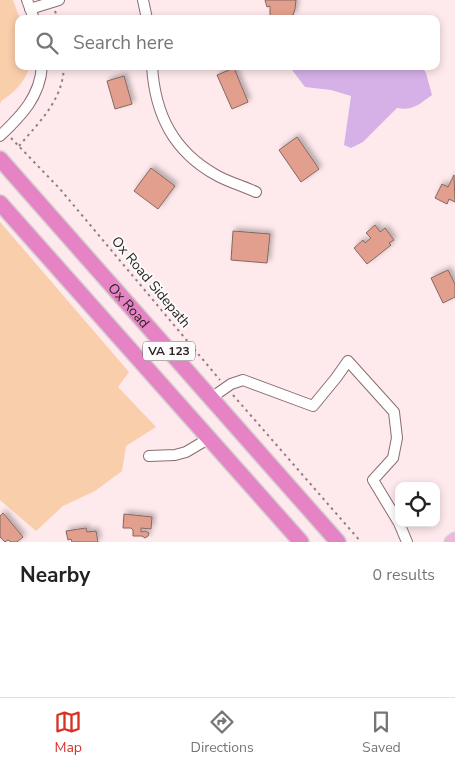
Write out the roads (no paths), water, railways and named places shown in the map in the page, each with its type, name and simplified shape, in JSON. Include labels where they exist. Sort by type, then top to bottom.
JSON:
[{"type":"highway","name":"Ox Road","points":[[0,159],[338,542]]},
{"type":"highway","name":"Ox Road","points":[[0,203],[301,542]]},
{"type":"main road","points":[[451,542],[455,539]]},
{"type":"street","points":[[30,9],[59,0]]},
{"type":"street","points":[[143,0],[146,15]]},
{"type":"street","points":[[2,134],[32,102],[38,88],[41,70]]},
{"type":"street","points":[[152,70],[155,93],[160,112],[167,128],[182,149],[218,176],[256,192]]},
{"type":"street","points":[[211,398],[243,380],[313,406],[348,361],[394,412],[397,438],[393,458],[373,480],[395,516]]},
{"type":"street","points":[[149,456],[175,455],[186,452],[208,439]]},
{"type":"street","points":[[400,527],[407,542]]}]
